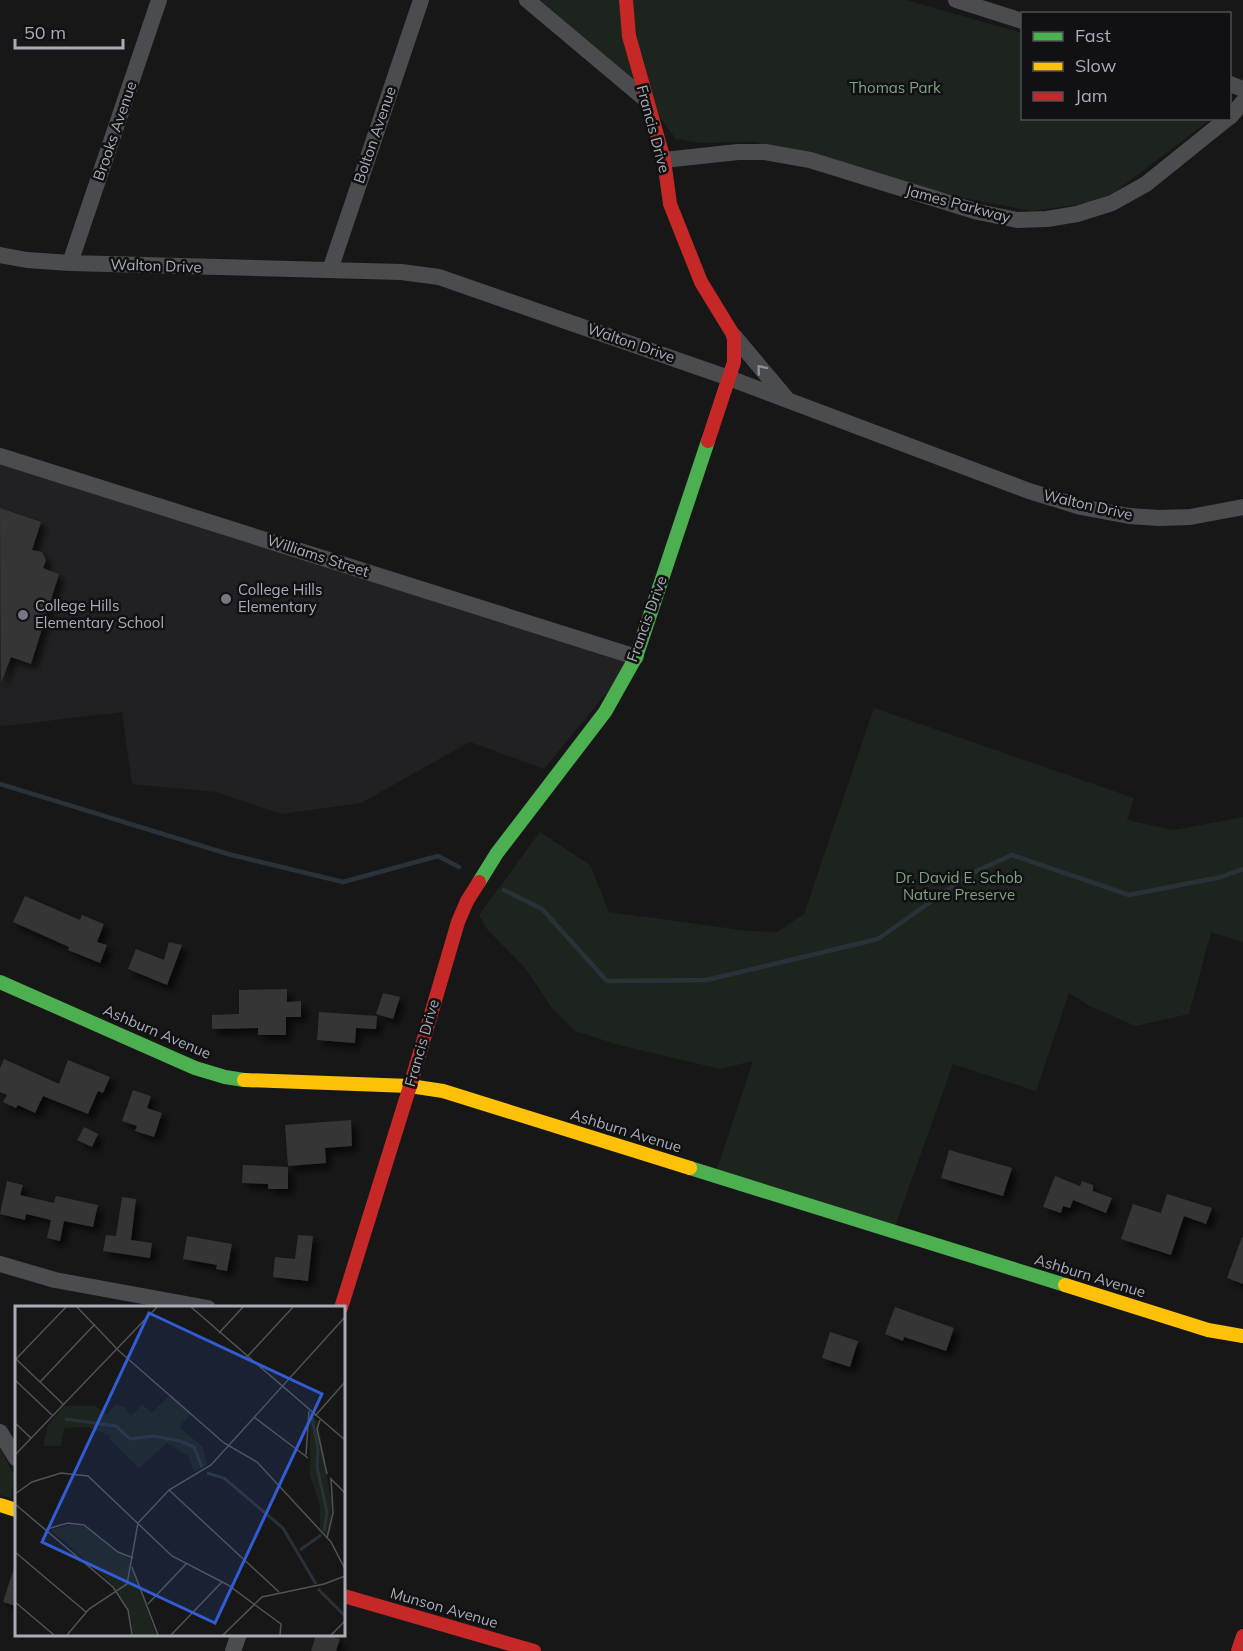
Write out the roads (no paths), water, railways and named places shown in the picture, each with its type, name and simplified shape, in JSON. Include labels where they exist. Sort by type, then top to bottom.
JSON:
[{"type":"street","name":"Brooks Avenue","points":[[70,262],[159,0]]},
{"type":"street","name":"Bolton Avenue","points":[[330,270],[421,0]]},
{"type":"street","points":[[527,0],[646,100]]},
{"type":"street","name":"Francis Drive","points":[[342,1306],[458,922],[467,901],[498,853],[605,712],[636,657],[734,362],[734,336],[701,282],[670,204],[664,160],[629,36],[626,0]]},
{"type":"street","points":[[956,0],[1021,20]]},
{"type":"street","name":"James Parkway","points":[[1231,116],[1243,102]]},
{"type":"street","name":"James Parkway","points":[[664,160],[738,152],[765,152],[810,160],[978,212],[1017,220],[1047,219],[1077,214],[1112,203],[1146,184],[1226,120]]},
{"type":"street","name":"Walton Drive","points":[[0,255],[27,260],[401,272],[438,277],[729,378],[1029,491],[1081,507],[1129,516],[1159,518],[1190,517],[1243,507]]},
{"type":"street","points":[[734,336],[789,401]]},
{"type":"street","name":"Williams Street","points":[[0,456],[636,657]]},
{"type":"street","name":"Ashburn Avenue","points":[[0,982],[195,1068],[225,1077],[247,1080],[410,1086],[442,1091],[1208,1330],[1243,1336]]},
{"type":"street","points":[[0,1264],[66,1282],[197,1306]]},
{"type":"street","points":[[0,1432],[15,1456]]},
{"type":"street","points":[[0,1505],[15,1510]]},
{"type":"street","name":"Munson Avenue","points":[[345,1596],[534,1651]]},
{"type":"street","points":[[234,1651],[239,1636]]},
{"type":"street","points":[[1238,1651],[1243,1636]]},
{"type":"waterway","points":[[0,784],[228,854],[343,882],[438,856],[459,867]]},
{"type":"waterway","points":[[504,890],[542,909],[607,981],[707,980],[878,939],[970,874],[1012,855],[1129,895],[1221,877],[1243,869]]},
{"type":"place","name":"College Hills Elementary","points":[[226,599]]},
{"type":"place","name":"College Hills Elementary School","points":[[23,615]]},
{"type":"park label","name":"Thomas Park","points":[[895,88]]},
{"type":"park label","name":"Dr. David E. Schob Nature Preserve","points":[[959,886]]}]
